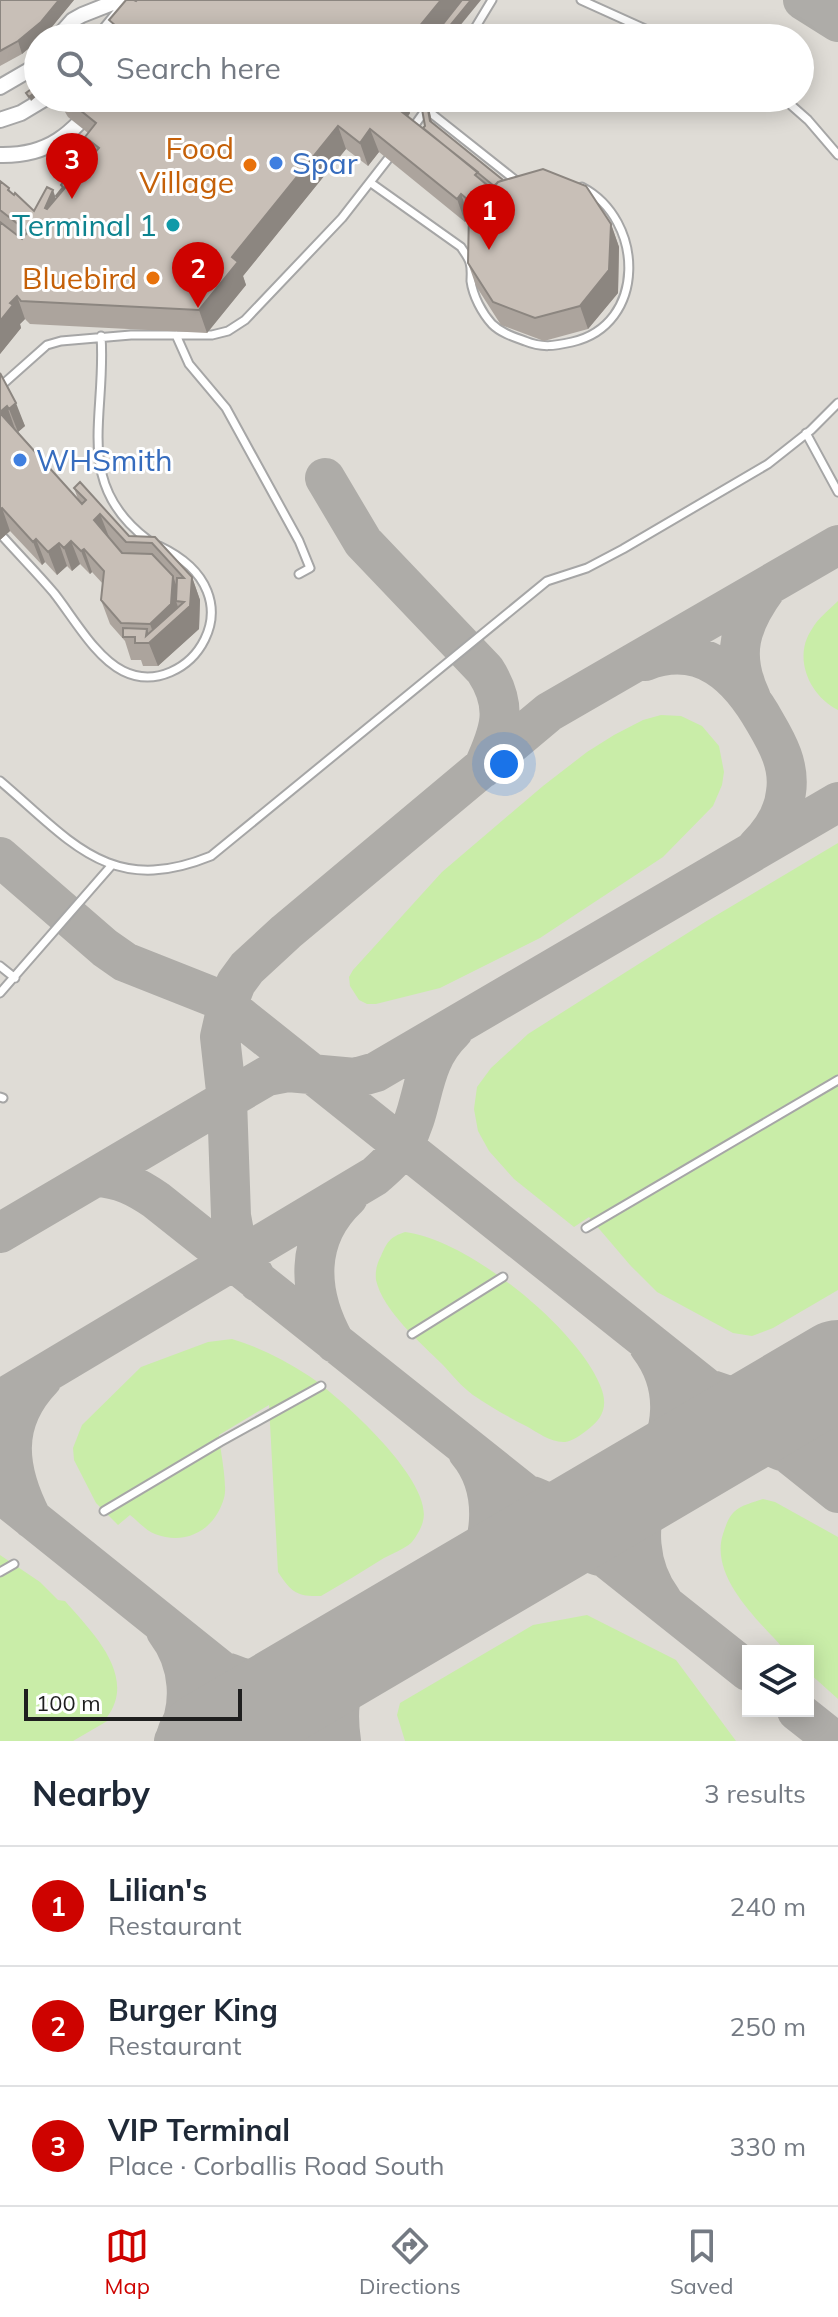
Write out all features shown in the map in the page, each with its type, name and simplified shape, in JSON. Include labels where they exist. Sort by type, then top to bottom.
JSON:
[{"type":"street","points":[[69,24],[82,15],[120,0]]},
{"type":"street","points":[[112,24],[128,0]]},
{"type":"street","points":[[0,87],[24,72]]},
{"type":"street","points":[[0,120],[24,111]]},
{"type":"street","points":[[0,155],[28,153],[61,140],[89,112]]},
{"type":"lane","points":[[477,24],[492,0]]},
{"type":"lane","points":[[581,0],[634,24]]},
{"type":"lane","points":[[408,134],[425,112]]},
{"type":"lane","points":[[430,112],[519,183],[532,188]]},
{"type":"lane","points":[[799,112],[838,155]]},
{"type":"lane","points":[[2,385],[47,345],[61,341],[101,336],[212,335],[228,331],[245,320],[342,218],[388,159]]},
{"type":"lane","points":[[371,183],[461,247],[470,263],[474,295],[491,323],[500,331],[537,346],[588,339],[598,333],[621,306],[626,295],[627,245],[617,220],[595,194],[571,185]]},
{"type":"lane","points":[[176,335],[189,364],[226,408],[299,541],[310,568],[299,574]]},
{"type":"lane","points":[[4,538],[101,653],[122,670],[142,676],[166,672],[187,661],[204,642],[211,627],[212,608],[204,583],[185,561],[150,541],[124,519],[100,473],[97,453],[103,364],[101,336]]},
{"type":"lane","points":[[0,781],[81,850],[111,866],[148,870],[184,866],[211,856],[547,581],[587,568],[623,549],[768,464],[838,403]]},
{"type":"lane","points":[[806,433],[838,492]]},
{"type":"lane","points":[[0,993],[111,866]]},
{"type":"lane","points":[[0,966],[15,978]]},
{"type":"lane","points":[[586,1228],[838,1080]]},
{"type":"lane","points":[[412,1334],[503,1277]]},
{"type":"lane","points":[[104,1511],[321,1386]]},
{"type":"lane","points":[[0,1572],[14,1564]]},
{"type":"shaded area","points":[[0,0],[838,0],[838,1741],[0,1741]]},
{"type":"green space","points":[[838,601],[838,710],[819,696],[812,686],[804,664],[804,652],[806,640],[815,625]]},
{"type":"green space","points":[[661,715],[681,716],[702,726],[719,746],[724,772],[713,806],[663,857],[540,938],[440,988],[376,1004],[359,1000],[350,986],[349,977],[353,970],[442,872],[587,752],[643,720]]},
{"type":"green space","points":[[838,843],[838,1290],[773,1328],[752,1336],[733,1333],[657,1292],[589,1217],[574,1227],[514,1179],[489,1151],[478,1131],[474,1109],[477,1087],[491,1068],[528,1034],[705,922]]},
{"type":"green space","points":[[405,1232],[430,1238],[488,1268],[544,1313],[587,1362],[600,1385],[604,1406],[592,1426],[565,1442],[544,1437],[473,1395],[414,1337],[386,1303],[376,1280],[377,1264],[385,1247],[392,1238]]},
{"type":"green space","points":[[232,1339],[291,1365],[341,1402],[400,1463],[423,1504],[423,1521],[411,1543],[321,1596],[295,1592],[278,1572],[269,1405],[219,1435],[224,1498],[214,1519],[188,1536],[178,1538],[155,1534],[130,1515],[118,1525],[96,1503],[74,1460],[73,1448],[82,1425],[141,1367],[208,1342]]},
{"type":"green space","points":[[763,1499],[775,1502],[838,1537],[838,1699],[814,1677],[814,1645],[780,1645],[751,1613],[730,1582],[723,1566],[723,1534],[729,1519],[741,1507]]},
{"type":"green space","points":[[0,1555],[40,1582],[58,1600],[65,1601],[98,1640],[114,1670],[117,1686],[115,1701],[107,1717],[109,1720],[73,1741],[0,1741]]},
{"type":"green space","points":[[587,1615],[676,1660],[736,1741],[405,1741],[397,1715],[400,1703],[533,1625]]},
{"type":"building","points":[[0,0],[59,0],[41,22],[24,24],[24,36],[0,51]]},
{"type":"building","points":[[126,0],[441,0],[421,24],[114,24],[109,20]]},
{"type":"building","points":[[462,0],[471,0],[451,24],[443,24]]},
{"type":"building","name":"Terminal 1","points":[[82,112],[402,112],[478,172],[475,175],[492,189],[498,182],[543,169],[586,186],[611,224],[609,270],[580,306],[535,318],[493,302],[468,263],[469,211],[474,205],[461,194],[457,199],[370,129],[360,143],[338,126],[232,257],[238,262],[199,310],[21,301],[17,296],[0,321],[0,222],[22,239],[28,232],[0,210],[0,181],[34,211],[47,187],[53,190],[47,209],[99,148],[85,137],[96,123]]},
{"type":"building","points":[[422,112],[428,112],[430,121],[503,180],[494,186],[423,128]]},
{"type":"building","points":[[72,171],[76,174],[57,197],[63,187],[61,185]]},
{"type":"building","points":[[0,373],[16,403],[0,412]]},
{"type":"building","points":[[0,413],[82,504],[86,500],[74,488],[80,482],[129,536],[155,537],[192,577],[190,606],[149,643],[135,643],[135,637],[123,637],[123,628],[147,629],[146,636],[184,602],[176,601],[177,578],[184,578],[152,543],[126,542],[100,514],[94,520],[122,553],[152,554],[173,576],[171,604],[150,624],[121,623],[101,600],[104,571],[84,549],[81,551],[71,541],[64,548],[59,543],[48,552],[36,539],[33,542],[0,509]]},
{"type":"taxiway","points":[[803,0],[838,22]]},
{"type":"taxiway","points":[[325,478],[363,542],[485,670],[493,683],[499,719],[483,768]]},
{"type":"taxiway","points":[[258,1282],[236,1243],[231,1216],[227,1100],[220,1037],[227,1006],[236,983],[247,968],[549,712],[838,545]]},
{"type":"taxiway","points":[[751,698],[741,667],[741,640],[751,613],[768,586]]},
{"type":"taxiway","points":[[645,661],[665,655],[701,659],[731,677],[755,705],[782,756],[787,782],[780,815],[757,847]]},
{"type":"taxiway","points":[[0,1233],[267,1076],[288,1072],[355,1078],[376,1072],[838,802]]},
{"type":"taxiway","points":[[0,857],[125,962],[216,998],[227,1006],[838,1493]]},
{"type":"taxiway","points":[[0,1400],[375,1176],[404,1144],[434,1057],[453,1031]]},
{"type":"taxiway","points":[[96,1177],[128,1184],[156,1200],[742,1666]]},
{"type":"taxiway","points":[[335,1343],[319,1305],[314,1267],[323,1230],[348,1197]]},
{"type":"taxiway","points":[[532,1496],[567,1506],[599,1503],[627,1490],[649,1469],[664,1441],[670,1410],[666,1378],[649,1346]]},
{"type":"taxiway","points":[[32,1519],[17,1483],[12,1447],[19,1413],[42,1379]]},
{"type":"taxiway","points":[[838,1379],[827,1405],[823,1432],[826,1460],[838,1486]]},
{"type":"taxiway","points":[[715,1391],[758,1398],[800,1391]]},
{"type":"taxiway","points":[[708,1445],[746,1442],[782,1451]]},
{"type":"taxiway","points":[[433,1607],[466,1579],[483,1550],[487,1533],[488,1499],[484,1482],[468,1452]]},
{"type":"taxiway","points":[[662,1600],[648,1574],[641,1530],[647,1501],[670,1468]]},
{"type":"taxiway","points":[[0,1493],[309,1741]]},
{"type":"taxiway","points":[[525,1552],[562,1548],[599,1556]]},
{"type":"taxiway","points":[[166,1631],[180,1656],[186,1685],[185,1714],[174,1741]]},
{"type":"taxiway","points":[[341,1741],[339,1713],[342,1690],[368,1645]]},
{"type":"taxiway","points":[[229,1673],[250,1680],[271,1682],[314,1675]]},
{"type":"taxiway","points":[[805,1717],[835,1741]]},
{"type":"taxiway","points":[[228,1727],[264,1725],[298,1735]]},
{"type":"runway","points":[[205,1741],[838,1369]]},
{"type":"place","name":"Spar","points":[[276,163]]},
{"type":"place","name":"Food Village","points":[[250,165]]},
{"type":"place","name":"VIP Terminal","points":[[72,199]]},
{"type":"place","name":"Terminal 1","points":[[173,225]]},
{"type":"place","name":"Lilian's","points":[[489,250]]},
{"type":"place","name":"Bluebird","points":[[153,278]]},
{"type":"place","name":"Burger King","points":[[198,308]]},
{"type":"place","name":"WHSmith","points":[[20,460]]}]
